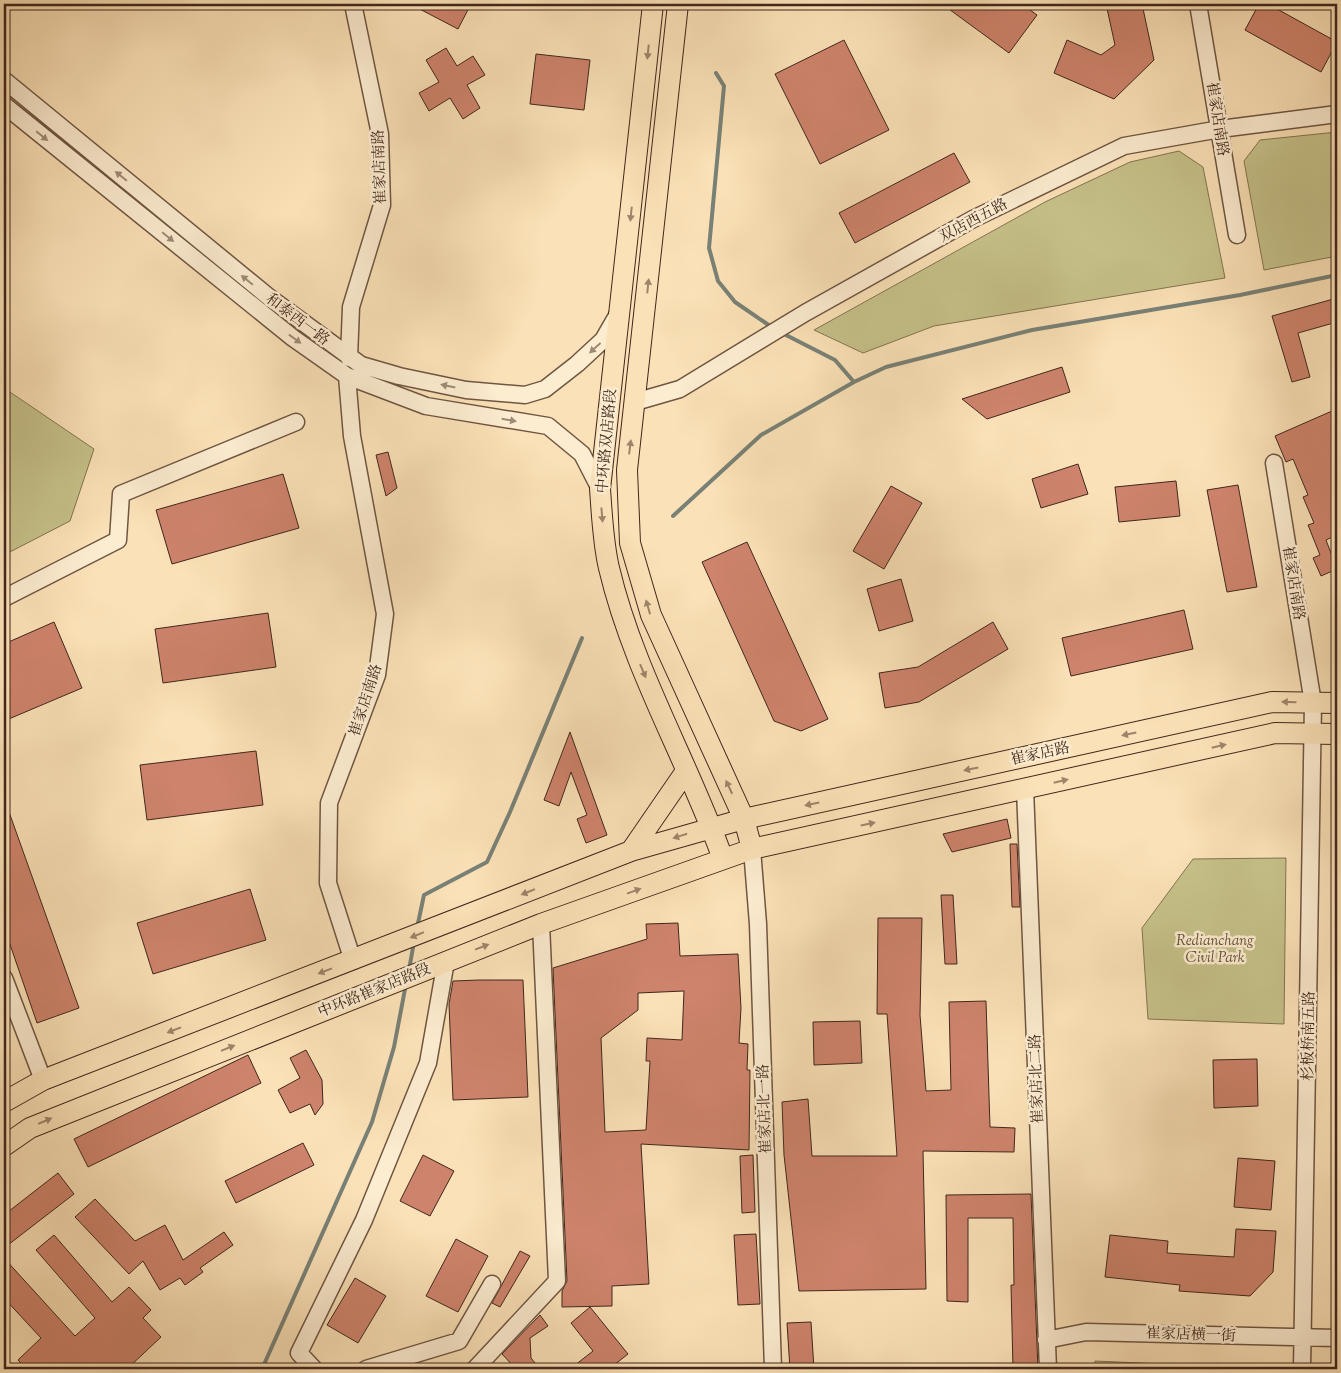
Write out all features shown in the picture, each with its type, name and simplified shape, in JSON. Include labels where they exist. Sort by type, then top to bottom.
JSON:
[{"type":"main road","name":"中环路双店路段","points":[[653,4],[600,489],[609,568],[631,641],[723,859]]},
{"type":"main road","name":"中环路双店路段","points":[[678,4],[627,470],[630,543],[650,615],[744,819],[752,849]]},
{"type":"main road","name":"崔家店路","points":[[744,819],[1272,702],[1337,704]]},
{"type":"main road","points":[[752,849],[1275,733],[1337,734]]},
{"type":"main road","points":[[631,851],[686,771]]},
{"type":"main road","points":[[4,1102],[44,1080],[631,851],[744,819]]},
{"type":"main road","name":"中环路崔家店路段","points":[[4,1146],[30,1128],[441,963],[541,924],[752,849]]},
{"type":"street","name":"崔家店南路","points":[[349,358],[351,307],[382,205],[380,134],[353,4]]},
{"type":"street","name":"崔家店南路","points":[[1198,4],[1237,235]]},
{"type":"street","name":"和泰西一路","points":[[4,80],[270,298],[361,365],[398,376],[466,390],[525,395],[545,389],[577,364],[603,340],[621,308]]},
{"type":"street","name":"和泰西一路","points":[[4,105],[293,338],[347,376],[426,406],[548,426],[582,454],[600,489]]},
{"type":"street","name":"双店西五路","points":[[635,402],[680,389],[805,313],[973,219],[1124,146],[1220,129],[1337,114]]},
{"type":"street","name":"崔家店南路","points":[[347,376],[352,436],[385,614],[377,675],[329,803],[328,883],[353,961]]},
{"type":"street","points":[[4,598],[118,540],[121,494],[296,422]]},
{"type":"street","name":"崔家店南路","points":[[1274,463],[1313,703]]},
{"type":"street","name":"杉板桥南五路","points":[[1302,1369],[1314,734],[1313,703]]},
{"type":"street","name":"崔家店北二路","points":[[1025,789],[1048,1369]]},
{"type":"street","name":"崔家店北一路","points":[[752,849],[758,924],[773,1369]]},
{"type":"street","points":[[475,1369],[557,1281],[541,924]]},
{"type":"street","points":[[314,1369],[299,1354],[364,1220],[428,1063],[441,963]]},
{"type":"street","points":[[4,978],[44,1080]]},
{"type":"street","points":[[366,1369],[459,1341],[492,1284]]},
{"type":"street","name":"崔家店横一街","points":[[1046,1340],[1086,1332],[1337,1338]]},
{"type":"green space","points":[[1337,132],[1337,256],[1264,270],[1244,161],[1260,140]]},
{"type":"green space","points":[[1179,151],[1203,167],[1225,278],[934,326],[863,353],[814,330],[1045,202],[1130,162]]},
{"type":"green space","points":[[4,388],[94,449],[70,521],[4,555]]},
{"type":"green space","name":"Redianchang Civil Park","points":[[1286,858],[1284,1024],[1148,1019],[1142,928],[1193,859]]},
{"type":"green space","points":[[1095,1361],[1254,1368],[1254,1369],[1095,1369]]},
{"type":"building","points":[[410,4],[471,4],[458,29]]},
{"type":"building","points":[[942,4],[1022,4],[1037,15],[1009,53]]},
{"type":"building","points":[[1106,4],[1142,4],[1154,60],[1114,99],[1054,73],[1067,40],[1101,55],[1115,45]]},
{"type":"building","points":[[1259,4],[1268,4],[1337,42],[1321,72],[1245,30]]},
{"type":"building","points":[[844,40],[889,130],[820,164],[775,74]]},
{"type":"building","points":[[446,48],[457,66],[473,56],[485,75],[467,85],[480,108],[463,119],[450,98],[429,111],[419,93],[439,82],[426,60]]},
{"type":"building","points":[[536,54],[590,60],[584,110],[530,104]]},
{"type":"building","points":[[954,153],[970,182],[855,243],[839,213]]},
{"type":"building","points":[[1337,298],[1337,322],[1298,333],[1310,377],[1292,382],[1272,316]]},
{"type":"building","points":[[1062,367],[1070,392],[987,419],[962,399]]},
{"type":"building","points":[[1332,411],[1337,424],[1337,535],[1326,540],[1337,569],[1321,576],[1313,558],[1320,555],[1308,525],[1314,523],[1303,497],[1308,495],[1293,459],[1286,462],[1275,436]]},
{"type":"building","points":[[388,452],[397,488],[386,496],[376,455]]},
{"type":"building","points":[[1078,464],[1088,494],[1041,508],[1032,479]]},
{"type":"building","points":[[283,474],[299,528],[172,564],[156,510]]},
{"type":"building","points":[[1176,481],[1180,516],[1119,522],[1115,487]]},
{"type":"building","points":[[1238,485],[1257,587],[1227,592],[1207,490]]},
{"type":"building","points":[[891,486],[922,503],[884,569],[853,551]]},
{"type":"building","points":[[747,542],[828,719],[801,731],[774,721],[702,562]]},
{"type":"building","points":[[901,579],[913,621],[879,631],[867,589]]},
{"type":"building","points":[[1184,610],[1193,649],[1071,676],[1062,638]]},
{"type":"building","points":[[268,613],[276,667],[163,683],[155,629]]},
{"type":"building","points":[[54,622],[82,688],[4,721],[4,644]]},
{"type":"building","points":[[993,622],[1008,649],[919,702],[885,708],[879,673],[918,667]]},
{"type":"building","points":[[570,732],[607,835],[586,843],[577,819],[587,815],[571,772],[559,806],[544,800]]},
{"type":"building","points":[[256,751],[263,805],[147,820],[140,765]]},
{"type":"building","points":[[4,798],[79,1008],[37,1023],[4,927]]},
{"type":"building","points":[[1007,819],[1011,838],[952,852],[943,834]]},
{"type":"building","points":[[1010,844],[1017,844],[1020,907],[1012,907]]},
{"type":"building","points":[[250,889],[266,940],[153,974],[137,923]]},
{"type":"building","points":[[941,895],[953,895],[957,964],[945,964]]},
{"type":"building","points":[[878,918],[922,918],[920,1015],[926,1091],[951,1090],[949,1002],[986,1001],[990,1127],[1015,1128],[1014,1152],[923,1151],[926,1289],[799,1291],[784,1155],[782,1102],[808,1099],[812,1156],[897,1156],[887,1014],[877,1014]]},
{"type":"building","points":[[678,923],[680,956],[738,954],[741,1008],[739,1043],[748,1044],[747,1070],[750,1070],[749,1150],[641,1144],[649,1284],[612,1286],[612,1306],[562,1307],[562,1291],[567,1281],[553,968],[647,939],[646,924]],"holes":[[[684,991],[682,1040],[647,1038],[646,1061],[650,1061],[646,1130],[605,1132],[601,1038],[638,1010],[638,993]]]},
{"type":"building","points":[[523,980],[528,1097],[453,1100],[449,1004],[453,981]]},
{"type":"building","points":[[860,1021],[862,1063],[814,1065],[813,1022]]},
{"type":"building","points":[[306,1050],[322,1080],[323,1104],[315,1115],[310,1104],[290,1113],[278,1090],[300,1078],[290,1058]]},
{"type":"building","points":[[248,1055],[261,1083],[88,1167],[74,1139]]},
{"type":"building","points":[[1257,1059],[1258,1106],[1214,1108],[1213,1060]]},
{"type":"building","points":[[303,1143],[314,1165],[236,1203],[225,1181]]},
{"type":"building","points":[[423,1155],[454,1171],[430,1216],[400,1201]]},
{"type":"building","points":[[753,1155],[755,1212],[742,1213],[740,1156]]},
{"type":"building","points":[[1238,1158],[1275,1161],[1271,1210],[1234,1207]]},
{"type":"building","points":[[58,1173],[74,1194],[4,1248],[4,1215]]},
{"type":"building","points":[[1031,1194],[1038,1369],[1013,1369],[1011,1285],[1014,1285],[1013,1218],[968,1218],[968,1302],[947,1301],[946,1195]]},
{"type":"building","points":[[95,1199],[135,1241],[165,1225],[183,1260],[224,1232],[233,1245],[200,1268],[203,1272],[185,1285],[180,1278],[160,1290],[143,1261],[129,1274],[75,1217]]},
{"type":"building","points":[[1236,1229],[1276,1231],[1273,1272],[1250,1296],[1179,1291],[1180,1285],[1105,1277],[1110,1235],[1168,1241],[1167,1253],[1234,1257]]},
{"type":"building","points":[[756,1234],[760,1304],[738,1305],[734,1235]]},
{"type":"building","points":[[54,1235],[112,1302],[129,1287],[151,1310],[143,1318],[161,1337],[127,1369],[26,1369],[18,1360],[41,1338],[4,1298],[4,1258],[75,1336],[95,1318],[36,1250]]},
{"type":"building","points":[[456,1239],[488,1256],[458,1312],[426,1296]]},
{"type":"building","points":[[520,1251],[530,1256],[500,1307],[492,1303]]},
{"type":"building","points":[[355,1278],[386,1296],[358,1343],[327,1325]]},
{"type":"building","points":[[590,1307],[628,1354],[609,1369],[570,1369],[593,1351],[571,1323]]},
{"type":"building","points":[[540,1315],[548,1326],[530,1338],[531,1358],[540,1369],[516,1369],[502,1354]]},
{"type":"building","points":[[811,1322],[814,1369],[790,1369],[787,1323]]},
{"type":"waterway","points":[[716,73],[724,86],[709,248],[718,281],[735,302],[773,328]]},
{"type":"waterway","points":[[673,516],[761,435],[854,382],[886,367],[1032,330],[1240,295],[1337,275]]},
{"type":"waterway","points":[[782,333],[835,360],[854,382]]},
{"type":"waterway","points":[[417,928],[424,895],[487,862],[510,812],[582,638]]},
{"type":"waterway","points":[[409,970],[414,942]]},
{"type":"waterway","points":[[262,1369],[372,1122],[394,1047],[406,984]]}]
